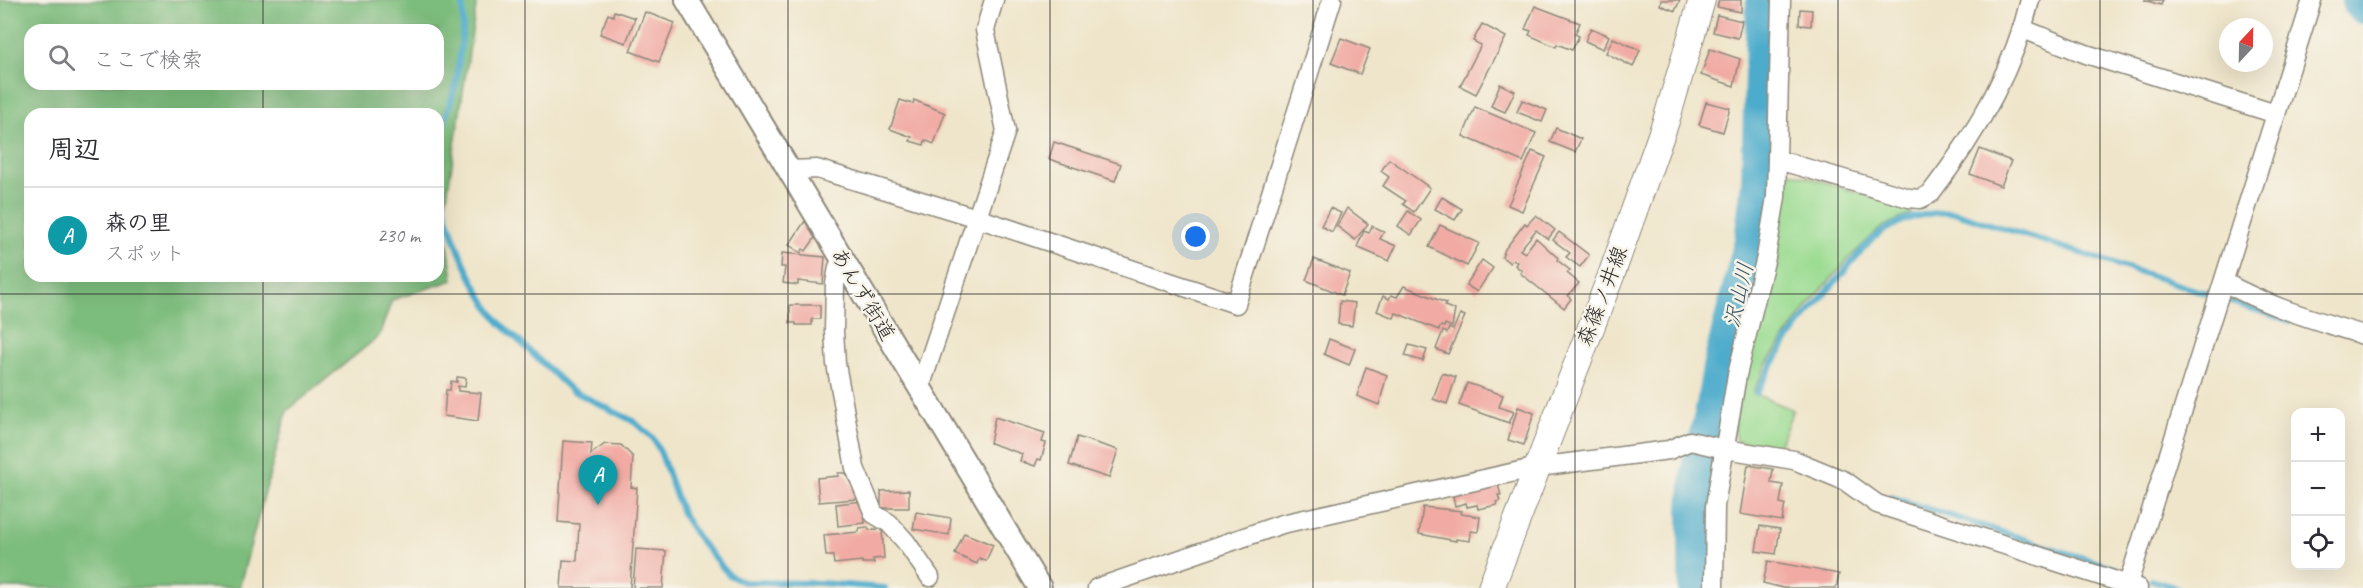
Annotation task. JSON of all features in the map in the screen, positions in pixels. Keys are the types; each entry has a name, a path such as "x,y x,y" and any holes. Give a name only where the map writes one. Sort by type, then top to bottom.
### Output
{"main road":[{"name":"森篠ノ井線","path":"1491,588 1666,121 1702,0"}],"street":[{"name":"あんず街道","path":"687,0 1040,588"},
{"path":"920,388 1006,130 985,30 994,0"},
{"path":"790,170 817,169 977,218 1236,304 1332,0"},
{"path":"1714,588 1715,506 1720,447 1766,257 1776,197 1780,0"},
{"path":"1778,160 1909,198 1920,199 1930,194 1987,109 2008,69 2023,29 2030,0"},
{"path":"1097,588 1282,524 1538,467 1669,450 1690,441 1794,460 1845,481 1877,504 2133,586 2312,0"},
{"path":"2023,29 2086,54 2276,114"},
{"path":"843,261 838,267 835,284 834,331 836,364 855,468 874,514 889,523 906,542 930,577"},
{"path":"2224,282 2246,295 2278,308 2363,335"}],"green space":[{"path":"0,0 477,0 444,216 453,280 392,300 379,336 287,411 239,588 0,588"},
{"path":"1790,172 1912,208 1911,214 1882,227 1851,256 1810,303 1767,363 1753,393 1793,410 1778,449 1736,441 1734,423 1785,177"}],"building":[{"path":"1661,0 1680,0 1675,11 1660,5"},
{"path":"1719,0 1741,0 1741,12 1717,7"},
{"path":"2144,0 2163,0 2161,5"},
{"path":"1535,6 1580,23 1575,34 1579,36 1572,50 1557,44 1556,47 1529,35 1531,31 1525,29"},
{"path":"1800,9 1812,10 1811,26 1799,25"},
{"path":"614,11 635,18 626,43 600,34 608,14 613,16"},
{"path":"645,12 675,23 659,62 630,51"},
{"path":"1717,15 1742,21 1738,38 1713,32"},
{"path":"1482,24 1506,37 1476,94 1460,86 1481,45 1473,41"},
{"path":"1591,28 1609,36 1603,49 1585,41"},
{"path":"1341,38 1370,49 1360,74 1331,63"},
{"path":"1613,38 1640,50 1633,67 1606,53"},
{"path":"1710,49 1740,59 1734,86 1701,75"},
{"path":"1500,84 1515,91 1505,112 1491,106"},
{"path":"900,100 913,104 914,100 945,113 934,144 925,140 924,145 910,141 912,137 890,129"},
{"path":"1522,100 1547,110 1542,122 1517,112"},
{"path":"1706,102 1730,108 1723,132 1699,125"},
{"path":"1475,107 1536,133 1523,162 1463,136"},
{"path":"1556,128 1581,139 1575,152 1550,142"},
{"path":"1054,142 1121,164 1115,181 1049,159"},
{"path":"1980,149 2011,161 2001,186 1970,174"},
{"path":"1532,151 1546,157 1522,211 1508,205"},
{"path":"1389,159 1430,188 1414,212 1403,204 1406,201 1383,186 1389,177 1381,171"},
{"path":"1442,197 1462,209 1455,220 1435,209"},
{"path":"1330,208 1341,213 1332,232 1321,226"},
{"path":"1347,208 1368,224 1355,240 1337,226"},
{"path":"1408,211 1421,220 1411,235 1398,226"},
{"path":"1536,215 1555,230 1548,239 1536,230 1520,250 1525,253 1536,238 1570,270 1567,273 1579,283 1568,296 1571,299 1564,308 1520,273 1522,271 1515,265 1517,262 1513,259 1510,263 1502,257 1505,249 1525,223 1527,225"},
{"path":"805,221 815,238 806,251 803,249 801,253 789,245"},
{"path":"1440,225 1479,243 1467,266 1429,247"},
{"path":"1372,226 1384,232 1380,239 1396,246 1389,261 1357,247 1364,231 1369,233"},
{"path":"1559,232 1589,255 1580,267 1566,257 1570,253 1553,240"},
{"path":"782,253 825,257 823,284 798,281 798,285 783,283 785,267 781,267"},
{"path":"1314,259 1350,273 1342,295 1306,280"},
{"path":"1482,260 1493,268 1477,292 1466,285"},
{"path":"1404,286 1446,303 1445,306 1455,310 1452,327 1445,324 1439,330 1396,313 1394,318 1377,311 1383,296 1389,299 1391,295 1397,297"},
{"path":"1340,301 1355,303 1352,326 1338,324"},
{"path":"790,305 820,305 820,319 812,319 812,325 790,323"},
{"path":"1460,314 1465,316 1448,354 1436,349 1443,331 1447,333 1449,328 1453,330"},
{"path":"1329,339 1355,349 1349,365 1324,354"},
{"path":"1409,345 1427,350 1423,361 1405,356"},
{"path":"1366,367 1387,375 1379,405 1357,396"},
{"path":"1442,373 1456,377 1447,404 1433,399"},
{"path":"457,377 466,378 465,387 458,386 458,391 481,393 478,421 444,416 446,390 450,390 451,381 457,382"},
{"path":"1467,383 1503,395 1499,407 1514,412 1509,423 1459,405"},
{"path":"1518,407 1534,413 1524,445 1508,440"},
{"path":"995,417 1045,433 1042,442 1046,443 1041,460 1038,459 1035,466 1020,461 1022,454 990,443"},
{"path":"1077,437 1118,450 1109,478 1069,465"},
{"path":"563,441 592,443 591,454 605,444 621,445 633,457 631,487 637,488 630,588 561,588 563,560 577,561 579,524 558,522"},
{"path":"1748,465 1773,469 1771,483 1783,485 1780,503 1785,504 1782,521 1740,514"},
{"path":"838,473 845,473 856,492 857,499 819,502 817,478 838,476"},
{"path":"1498,485 1501,495 1498,495 1500,501 1496,502 1497,505 1478,509 1477,505 1467,507 1466,503 1455,506 1453,496"},
{"path":"909,490 909,508 881,508 881,491"},
{"path":"863,501 865,523 838,526 836,504"},
{"path":"1423,507 1462,511 1461,514 1480,517 1478,532 1471,531 1470,541 1456,539 1456,541 1419,534"},
{"path":"916,512 951,518 949,535 913,529"},
{"path":"1760,526 1780,529 1776,554 1756,551"},
{"path":"868,527 869,530 882,529 884,558 873,559 874,563 862,563 862,561 834,564 833,556 826,556 824,535 859,532 859,528"},
{"path":"964,533 993,545 986,561 979,558 977,564 955,554"},
{"path":"636,549 666,551 663,588 633,588"},
{"path":"1768,561 1839,574 1836,588 1783,588 1763,583"}],"waterway":[{"path":"444,123 456,84 463,29 463,0"},
{"name":"沢山川","path":"1695,588 1695,510 1699,462 1712,411 1719,368 1751,241 1758,182 1763,0"},
{"path":"2358,0 2363,7"},
{"path":"444,205 454,238 469,274 499,322 571,390 633,421 653,438 682,513 700,541 729,575 743,582 821,583 885,588"},
{"path":"1757,393 1765,376 1795,330 1862,250 1885,230 1919,216 1956,213 2211,295"},
{"path":"2228,301 2290,321"},
{"path":"1891,497 2115,568"},
{"path":"2151,580 2177,588"}],"place":[{"name":"森の里","path":"598,505"}]}
